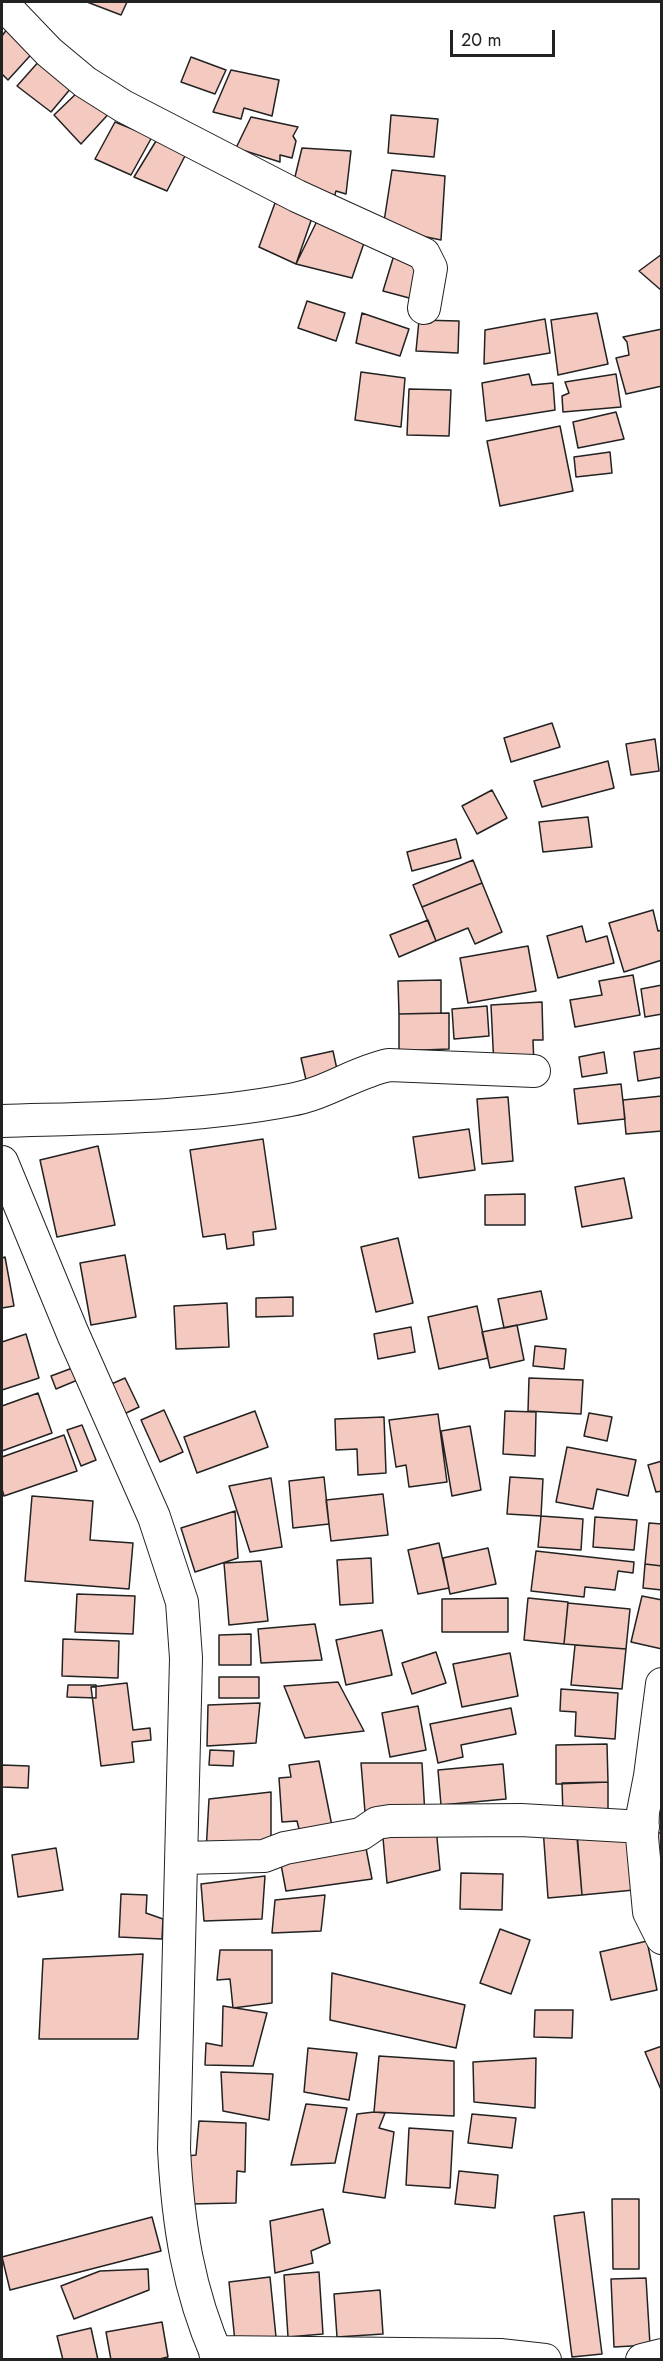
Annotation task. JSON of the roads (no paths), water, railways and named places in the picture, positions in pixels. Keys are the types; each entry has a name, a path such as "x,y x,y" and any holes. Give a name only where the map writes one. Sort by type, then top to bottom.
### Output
{"street":[{"path":"2,3 49,52 85,82 123,106 297,196 424,254 432,268 424,308"},
{"path":"2,1121 227,1109 291,1100 324,1091 366,1071 389,1065 534,1071"},
{"path":"2,1162 73,1334 154,1517 182,1602 186,1658 174,2149 180,2226 194,2290 217,2356 488,2355 545,2360"},
{"path":"662,1684 643,1812 644,1862 649,1912 662,1938"},
{"path":"182,1858 264,1856 285,1848 361,1834 377,1823 390,1821 521,1820 643,1827"},
{"path":"642,2360 662,2355"}]}
